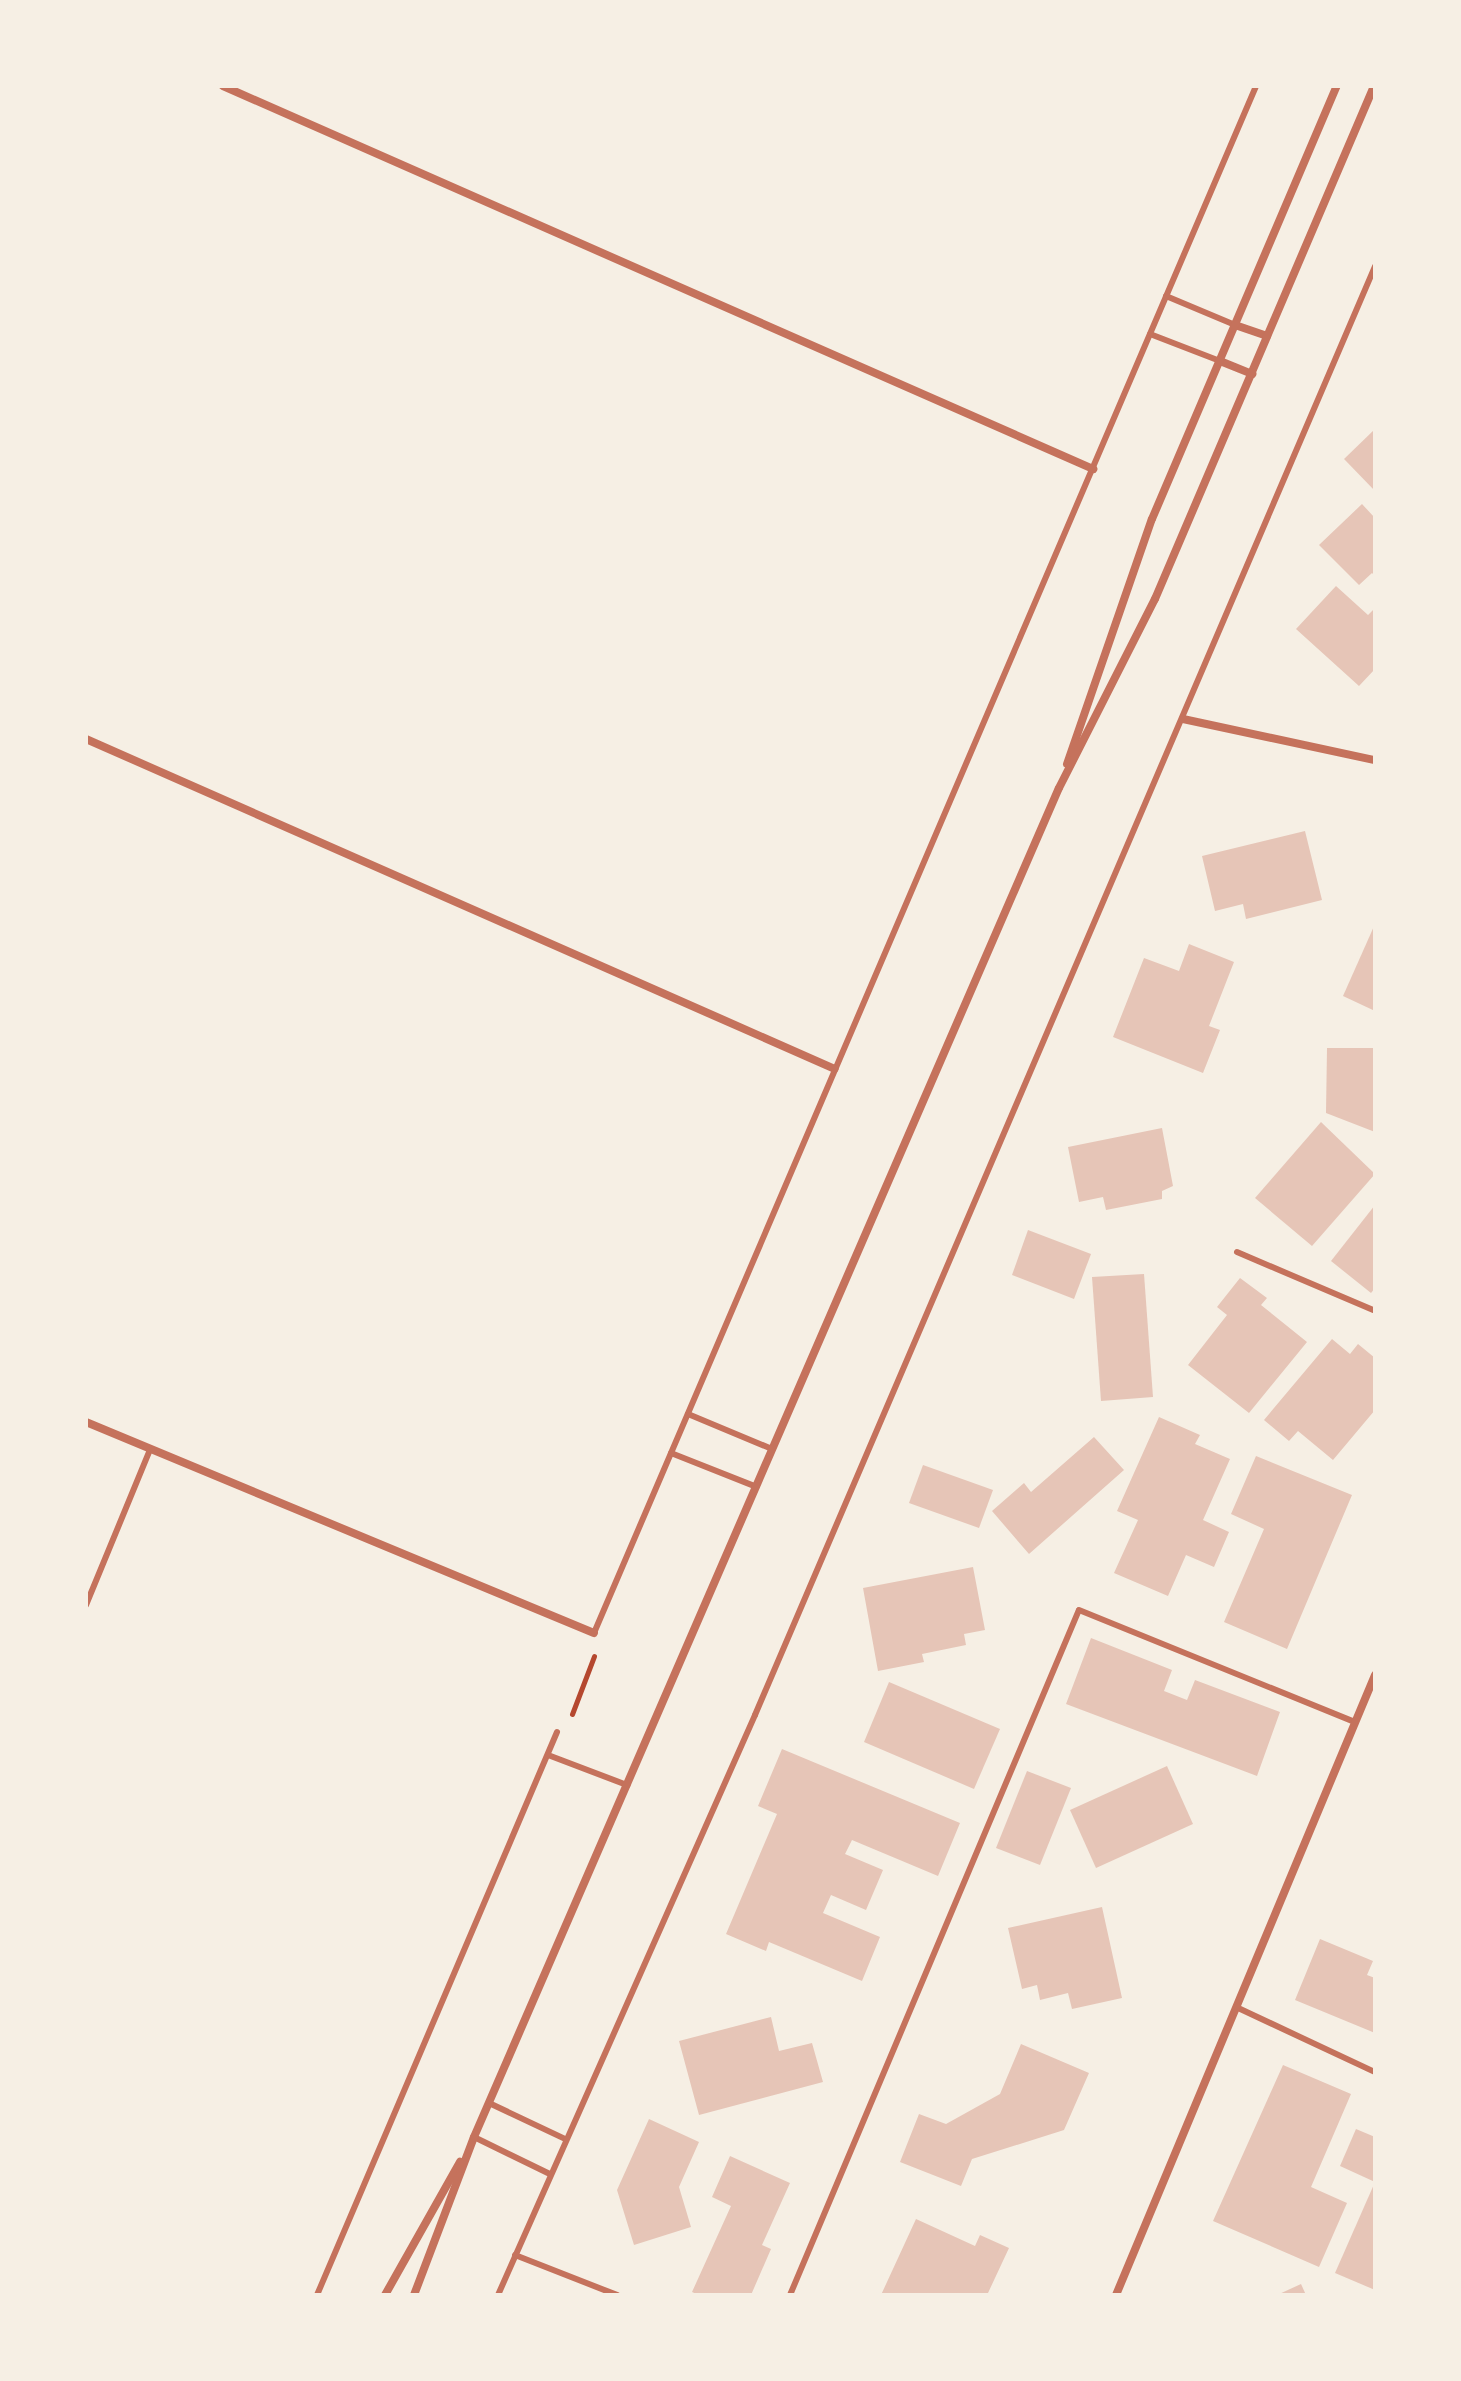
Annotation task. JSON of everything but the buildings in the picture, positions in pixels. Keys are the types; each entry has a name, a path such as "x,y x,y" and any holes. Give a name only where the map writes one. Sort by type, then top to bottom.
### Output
{"street":[{"path":"223,86 1093,469"},
{"path":"1059,788 1112,623 1337,86"},
{"path":"414,2295 474,2137 1059,788 1155,599 1374,86"},
{"path":"1235,325 1267,336"},
{"path":"1220,361 1252,374"},
{"path":"1183,719 1375,760"},
{"path":"86,739 835,1069"},
{"path":"86,1422 594,1633"},
{"path":"1116,2295 1375,1675"},
{"path":"385,2295 474,2137"}],"lane":[{"path":"594,1633 1256,86"},
{"path":"498,2295 755,1715 1375,266"},
{"path":"1166,296 1235,325"},
{"path":"1150,334 1220,361"},
{"path":"1237,1252 1375,1311"},
{"path":"688,1414 772,1449"},
{"path":"86,1605 150,1450"},
{"path":"671,1453 757,1487"},
{"path":"790,2295 1079,1610 1355,1722"},
{"path":"317,2295 557,1732"},
{"path":"548,1755 627,1785"},
{"path":"1236,2007 1375,2072"},
{"path":"489,2103 565,2139"},
{"path":"474,2137 550,2174"},
{"path":"515,2255 617,2295"}],"path":[{"path":"557,1732 563,1734 602,1637 594,1633"}]}
